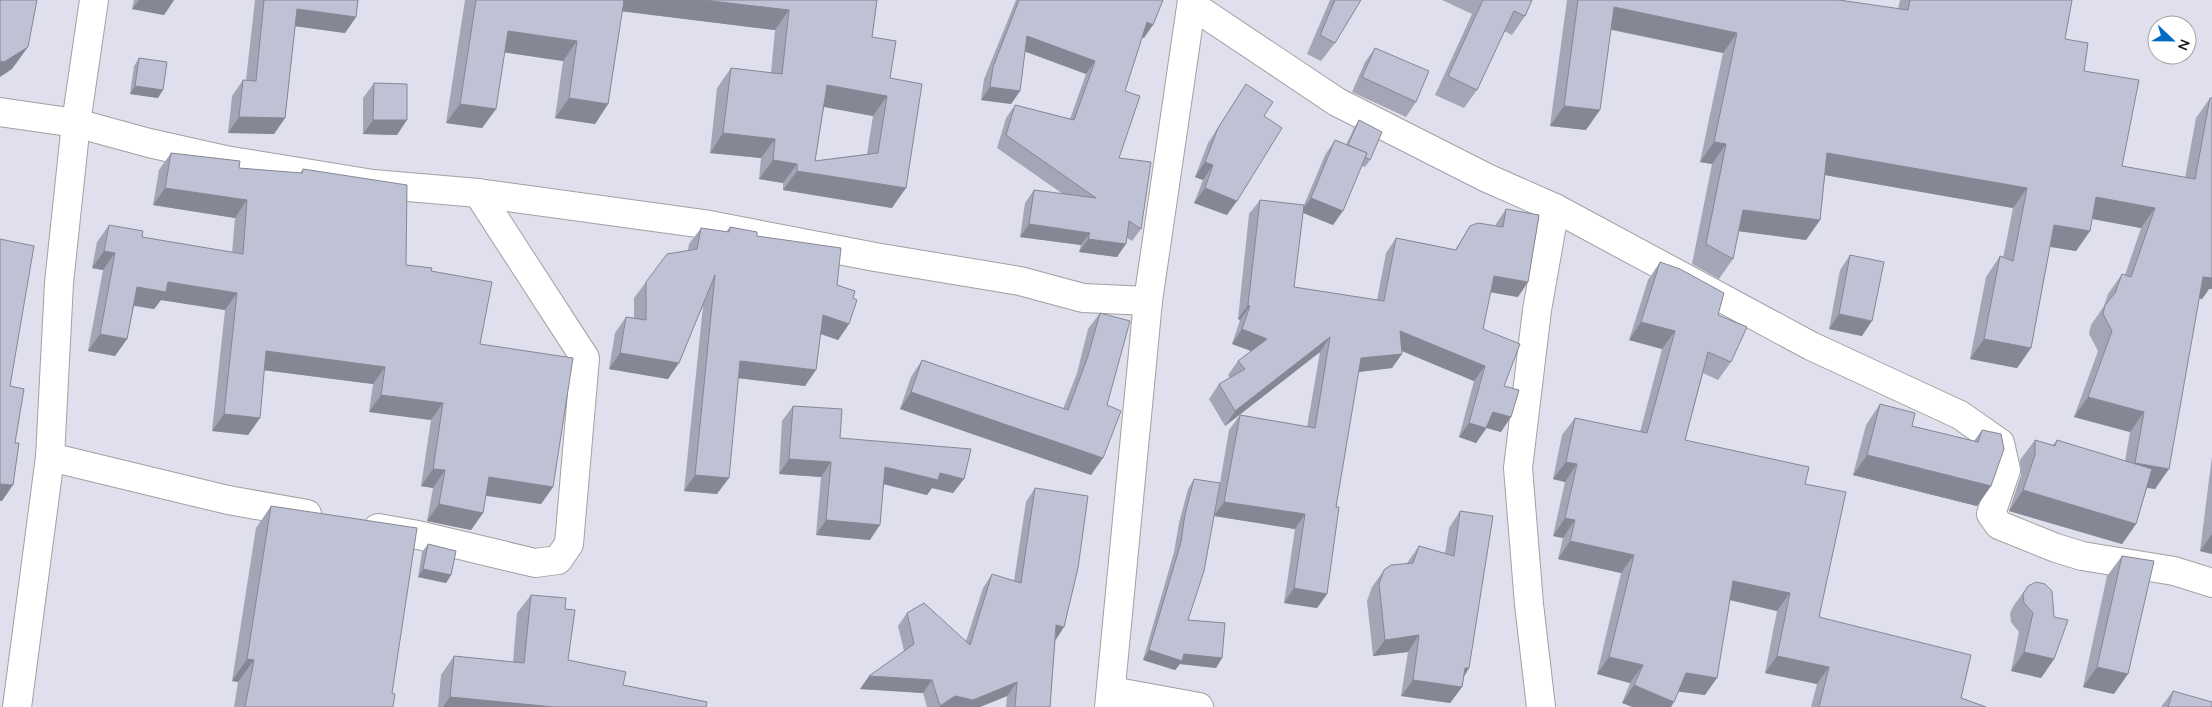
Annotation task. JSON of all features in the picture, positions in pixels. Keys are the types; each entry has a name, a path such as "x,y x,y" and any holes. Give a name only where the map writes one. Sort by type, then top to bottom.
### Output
{"street":[{"path":"17,707 50,457 59,283 76,123 94,0"},
{"path":"1199,707 1110,699 1148,301 1192,3 1337,102 1487,178 1555,208 1811,346 1960,414 2000,443 2006,470 1991,514 1999,525 2082,556 2174,571 2212,583"},
{"path":"0,112 76,123 149,143 225,160 373,184 478,193 704,224 875,257 1020,281 1083,298 1148,301"},
{"path":"50,457 228,500 418,535 535,563 558,560 569,544 585,358 478,193"},
{"path":"1541,707 1529,604 1518,468 1537,310 1555,208"}],"building":[{"path":"0,0 37,0 28,47 4,62 0,61"},
{"path":"264,0 358,0 356,17 297,9 285,118 239,117 243,80 256,81"},
{"path":"476,0 624,0 608,104 569,98 577,41 508,31 496,109 460,104"},
{"path":"703,0 877,0 872,37 896,41 890,78 922,84 906,188 797,171 797,164 773,160 775,139 723,133 731,68 782,74 789,10","holes":["827,85 887,96 878,153 815,161"]},
{"path":"1019,0 1163,0 1153,25 1147,22 1125,91 1140,96 1119,158 1151,162 1141,229 1129,221 1126,244 1088,239 1090,233 1029,224 1034,190 1096,198 1006,135 1015,105 1074,120 1095,61 1027,36 1020,91 990,87 993,67"},
{"path":"1335,0 1361,0 1335,43 1320,35"},
{"path":"1483,0 1532,0 1525,16 1514,11 1477,90 1448,76"},
{"path":"1578,0 1839,0 1908,10 1910,0 2072,0 2065,39 2088,43 2084,71 2139,80 2122,166 2195,179 2210,98 2212,98 2212,278 2203,277 2169,469 2135,463 2144,412 2088,397 2112,331 2103,314 2105,305 2115,293 2122,274 2131,277 2155,208 2096,197 2090,231 2054,225 2031,348 1984,339 2000,256 2013,261 2027,188 1827,153 1820,220 1743,210 1733,259 1706,244 1726,144 1714,142 1737,33 1614,7 1600,110 1564,106"},
{"path":"1375,48 1429,71 1416,102 1362,77"},
{"path":"139,58 167,62 163,90 135,86"},
{"path":"374,83 407,84 407,120 373,120"},
{"path":"1246,84 1273,102 1264,116 1282,128 1237,201 1205,188 1213,165 1205,162 1218,128"},
{"path":"1359,120 1382,132 1370,160 1365,157 1367,153 1348,145"},
{"path":"1335,140 1367,153 1343,211 1311,198"},
{"path":"171,153 240,161 239,168 302,173 303,169 407,185 406,265 432,268 431,271 492,282 480,344 573,358 553,487 489,477 483,513 439,504 445,470 433,469 443,403 381,395 385,367 266,351 260,418 224,414 237,293 168,282 166,292 137,287 127,339 100,334 115,253 104,251 109,225 143,231 142,237 243,254 247,200 165,188"},
{"path":"1260,200 1304,205 1294,287 1384,301 1396,238 1456,250 1470,226 1478,223 1503,227 1506,209 1539,215 1528,282 1494,276 1483,329 1520,344 1504,386 1519,390 1511,417 1493,412 1486,428 1469,423 1485,366 1400,331 1402,354 1361,358 1336,507 1339,507 1327,594 1294,588 1305,514 1224,502 1240,415 1315,428 1330,337 1235,411 1219,384 1245,369 1238,361 1267,339 1242,329 1250,306 1248,305"},
{"path":"730,227 757,232 757,236 841,248 837,285 855,291 853,298 857,300 849,324 823,315 816,370 740,361 729,478 695,475 715,275 679,363 620,353 626,317 646,320 646,282 667,254 697,249 701,228 729,232"},
{"path":"0,239 34,246 10,386 24,389 15,443 19,443 13,485 0,484"},
{"path":"1850,255 1884,262 1872,321 1839,314"},
{"path":"1660,262 1680,269 1724,293 1718,315 1747,327 1731,362 1708,352 1685,440 1809,467 1805,484 1846,492 1819,617 1971,655 1961,698 1986,707 1819,707 1829,667 1777,656 1790,593 1733,581 1717,678 1686,673 1674,702 1634,685 1643,665 1609,657 1634,555 1570,541 1575,520 1565,518 1577,464 1566,462 1575,418 1647,433 1675,331 1641,322"},
{"path":"1100,313 1130,321 1107,405 1121,411 1103,458 911,392 922,360 1068,410 1088,356"},
{"path":"1880,404 1915,413 1912,426 1978,442 1982,430 2001,434 2004,449 1991,486 1867,455"},
{"path":"793,406 842,409 840,438 971,449 964,479 940,473 938,480 885,467 880,525 826,520 831,462 789,459"},
{"path":"2035,440 2055,446 2057,440 2152,469 2136,524 2023,490 2035,455"},
{"path":"1194,479 1220,483 1204,571 1188,620 1225,623 1222,658 1184,654 1182,661 1149,650 1181,542 1185,514"},
{"path":"1035,488 1088,496 1078,568 1064,627 1056,625 1050,707 1015,707 1017,682 973,700 955,696 940,706 932,680 869,676 914,644 907,613 924,603 970,645 992,574 1021,583"},
{"path":"271,506 417,528 392,693 395,694 393,707 245,707 254,660 247,659"},
{"path":"1460,511 1493,516 1469,668 1465,668 1462,687 1413,680 1419,635 1385,640 1379,584 1384,570 1391,565 1413,563 1419,546 1454,556"},
{"path":"428,544 456,551 451,575 423,569"},
{"path":"2122,556 2154,561 2128,674 2097,667"},
{"path":"2036,582 2045,584 2052,591 2054,617 2068,620 2054,659 2024,652 2033,613 2024,603 2023,594 2028,586"},
{"path":"531,595 566,598 565,609 575,610 568,660 626,672 623,685 707,702 706,707 554,707 450,697 454,656 524,663"},
{"path":"2173,691 2212,702 2212,707 2168,707"}]}
